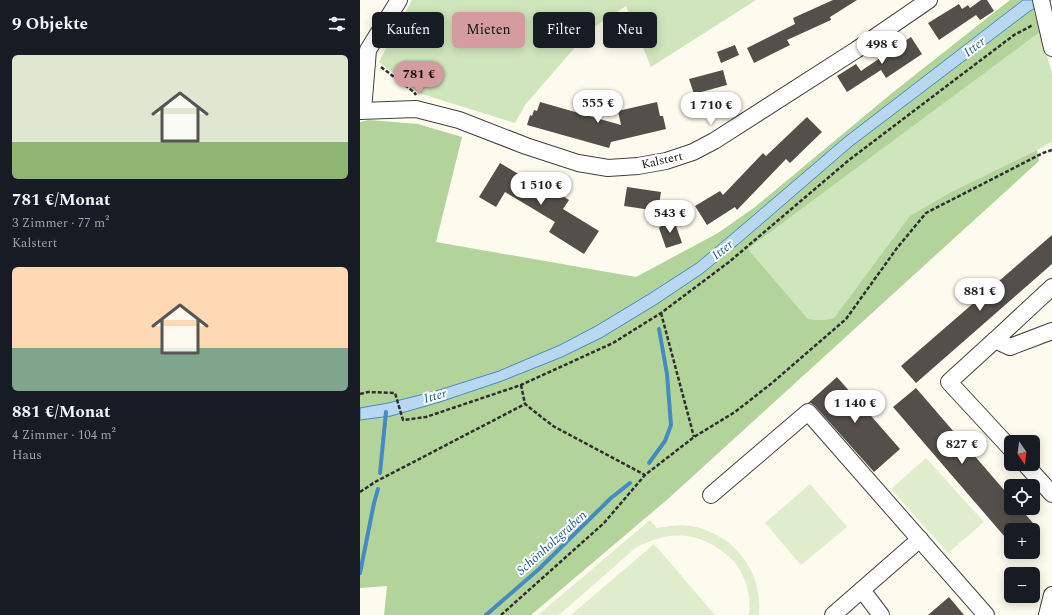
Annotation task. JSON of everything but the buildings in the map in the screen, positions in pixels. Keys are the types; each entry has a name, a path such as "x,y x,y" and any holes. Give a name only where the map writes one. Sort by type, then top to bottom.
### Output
{"street":[{"path":"361,111 365,53 399,0"},
{"name":"Kalstert","path":"361,111 416,109 459,120 526,146 578,163 608,168 666,162 693,152 714,141 856,50 929,0"},
{"path":"1041,11 1052,48"},
{"path":"1004,441 950,382 1052,287"},
{"path":"995,340 1010,347 1052,331"},
{"path":"711,495 808,412 986,615"},
{"path":"1031,471 1052,494"},
{"path":"833,615 920,539"},
{"path":"862,590 881,615"},
{"path":"1047,615 1052,594"}],"path":[{"path":"360,394 368,392 395,393 403,420 426,418 521,385 613,343 661,313 729,262 849,160 1014,35 1041,11"},
{"path":"365,53 414,92 416,97"},
{"path":"501,615 604,523 645,475 694,437 734,412 766,388 846,319 898,248 926,213 1043,153 1052,150"},
{"path":"661,313 694,437"},
{"path":"521,385 525,404 553,426 645,475"},
{"path":"360,492 375,482 525,404"}],"green space":[{"path":"412,0 756,0 651,67 643,48 657,48 657,12 628,12 626,6 617,12 603,12 603,21 595,26 595,12 533,12 533,48 574,48 525,105 515,123 419,93 379,62 386,48 444,48 444,12 406,12"},
{"path":"1010,0 1031,0 1040,32 748,249 808,319 823,320 834,318 910,216 951,192 1037,150 1039,161 669,498 531,615 384,615 387,586 360,588 360,122 369,120 418,124 462,137 436,242 636,277 718,233 755,207 892,93"},
{"path":"1040,32 1052,73 1052,142 951,192 911,216 834,318 823,320 808,319 748,249"},
{"path":"926,458 984,522 948,553 891,489"},
{"path":"810,484 847,527 801,565 765,523"},
{"path":"650,520 657,528 683,525 706,530 720,537 732,546 743,557 751,570 759,599 759,615 749,615 750,607 746,582 733,560 718,548 700,539 671,536 651,541 637,547 559,615 538,615"},
{"path":"654,544 715,615 571,615"}],"water":[{"name":"Itter","path":"1023,0 1051,0 1030,11 852,146 703,273 657,304 601,338 562,357 502,381 440,402 391,416 360,420 360,408 388,403 436,391 499,371 560,345 596,326 649,294 697,263 844,138"}],"waterway":[{"name":"Schönholzgraben","path":"649,463 665,441 671,425 667,374 659,329"},
{"path":"380,473 386,412"},
{"name":"Schönholzgraben","path":"486,615 539,569 611,498 630,483"},
{"path":"360,573 378,489"}]}
